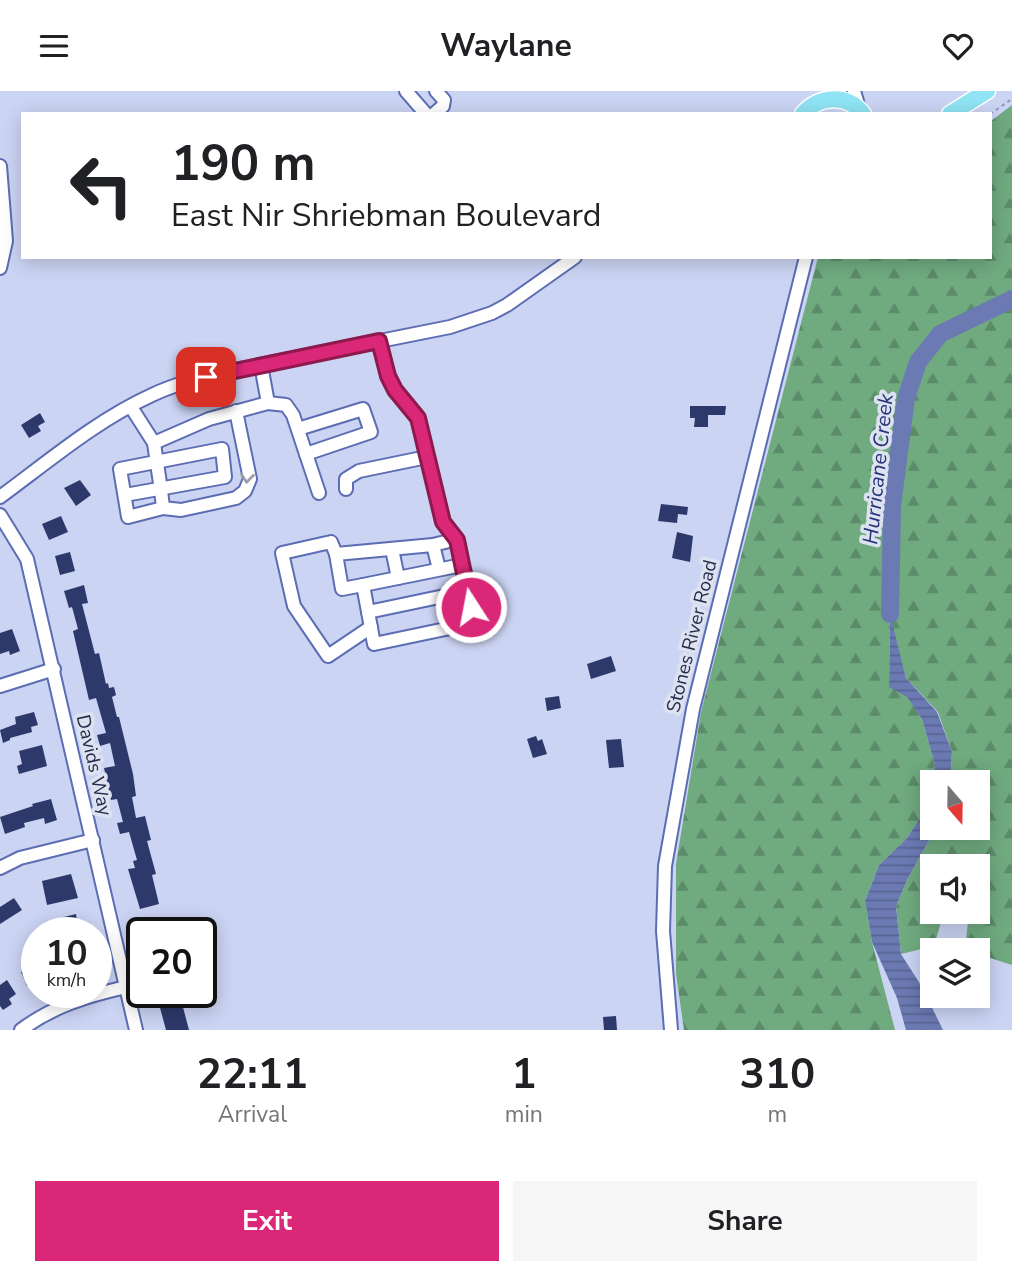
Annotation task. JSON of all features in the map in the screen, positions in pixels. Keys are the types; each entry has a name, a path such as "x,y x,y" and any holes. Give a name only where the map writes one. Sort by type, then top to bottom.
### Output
{"main road":[{"path":"953,112 987,91"},
{"path":"805,112 830,96 848,101 861,111"}],"street":[{"path":"406,91 424,112"},
{"path":"436,91 444,100 443,106 436,112"},
{"path":"854,91 861,111"},
{"path":"0,166 6,241 0,268"},
{"path":"0,497 91,431 152,395 188,381 439,330 492,313 530,291 572,259"},
{"name":"Stones River Road","path":"671,1030 663,931 664,866 694,709 806,259"},
{"path":"363,585 374,644 474,623 457,540 443,522 418,418 395,390 388,376 379,341"},
{"path":"261,365 268,403"},
{"path":"154,443 209,419 236,411 268,403 286,405 293,415 319,493"},
{"path":"131,407 154,443 163,508"},
{"path":"298,429 363,409 371,432 306,454"},
{"path":"125,495 225,477 222,449 120,469 128,517 163,508 181,510 236,498 245,491 250,479 236,411"},
{"path":"346,489 346,479 359,471 427,457"},
{"name":"Davids Way","path":"0,515 27,559 126,987"},
{"path":"336,554 433,545 457,540"},
{"path":"371,627 328,656 294,606 282,554 331,542 336,554 342,589 462,565"},
{"path":"433,545 439,569"},
{"path":"392,549 398,577"},
{"path":"369,612 468,591"},
{"path":"0,686 54,669"},
{"path":"0,868 20,857 93,840"},
{"path":"21,1030 57,1007 126,987"},
{"name":"Davids Way","path":"131,1008 136,1030"}],"path":[{"path":"992,113 1012,99"}],"green space":[{"path":"1012,105 1012,965 990,958 990,938 966,938 968,924 990,924 990,854 921,854 929,840 990,840 990,770 951,770 952,752 938,712 906,678 890,618 889,686 907,696 922,719 935,765 934,770 920,770 920,818 907,838 879,865 865,901 872,942 895,1030 684,1030 676,974 676,864 701,712 817,259 992,259 992,120"},
{"path":"920,857 920,924 940,924 936,938 920,938 920,949 901,954 896,906"}],"water":[{"path":"890,614 906,678 937,712 952,752 951,770 934,770 922,719 907,697 889,687"},
{"path":"920,818 920,840 929,840 896,906 901,954 920,984 920,1008 932,1008 943,1030 906,1030 897,998 872,942 865,901 879,865 907,838"}],"building":[{"path":"690,406 726,406 725,415 708,415 708,427 694,427 695,418 690,418"},
{"path":"40,413 45,422 38,426 41,431 29,438 21,425"},
{"path":"80,480 91,495 76,506 64,488"},
{"path":"661,504 688,507 687,515 678,514 677,523 658,521"},
{"path":"61,516 68,532 49,540 42,524"},
{"path":"677,532 693,536 690,562 672,558"},
{"path":"70,552 75,571 60,575 55,556"},
{"path":"84,585 88,603 82,604 95,654 99,653 106,684 108,683 109,688 114,687 116,695 112,697 133,774 136,796 132,797 136,818 145,816 151,840 147,841 156,874 152,875 159,904 140,909 128,869 135,868 133,861 137,860 129,832 120,834 117,823 123,822 117,799 111,800 104,768 115,766 110,743 100,746 97,735 106,733 96,698 89,700 73,631 78,629 64,591"},
{"path":"12,629 20,651 10,655 9,651 0,654 0,633"},
{"path":"611,656 616,671 591,679 587,664"},
{"path":"559,696 561,708 547,711 545,698"},
{"path":"34,712 38,725 31,727 32,732 10,738 3,743 0,730 16,724 15,717"},
{"path":"536,736 538,741 542,739 547,754 533,758 527,739"},
{"path":"621,739 624,767 609,768 606,740"},
{"path":"42,745 47,766 19,774 17,766 22,764 19,751"},
{"path":"51,799 57,820 45,824 44,818 24,823 25,827 5,834 0,817"},
{"path":"71,874 78,898 47,905 42,881"},
{"path":"14,898 22,910 0,924 0,907"},
{"path":"7,980 16,994 9,999 12,1004 3,1010 0,1006 0,985"},
{"path":"160,1008 183,1008 189,1030 166,1030"},
{"path":"616,1016 617,1030 604,1030 603,1017"}],"waterway":[{"name":"Hurricane Creek","path":"890,614 892,506 906,398 918,362 940,334 1012,299"}],"route":[{"path":"206,377 379,341 388,376 395,390 418,418 443,522 457,540 471,607"}]}
